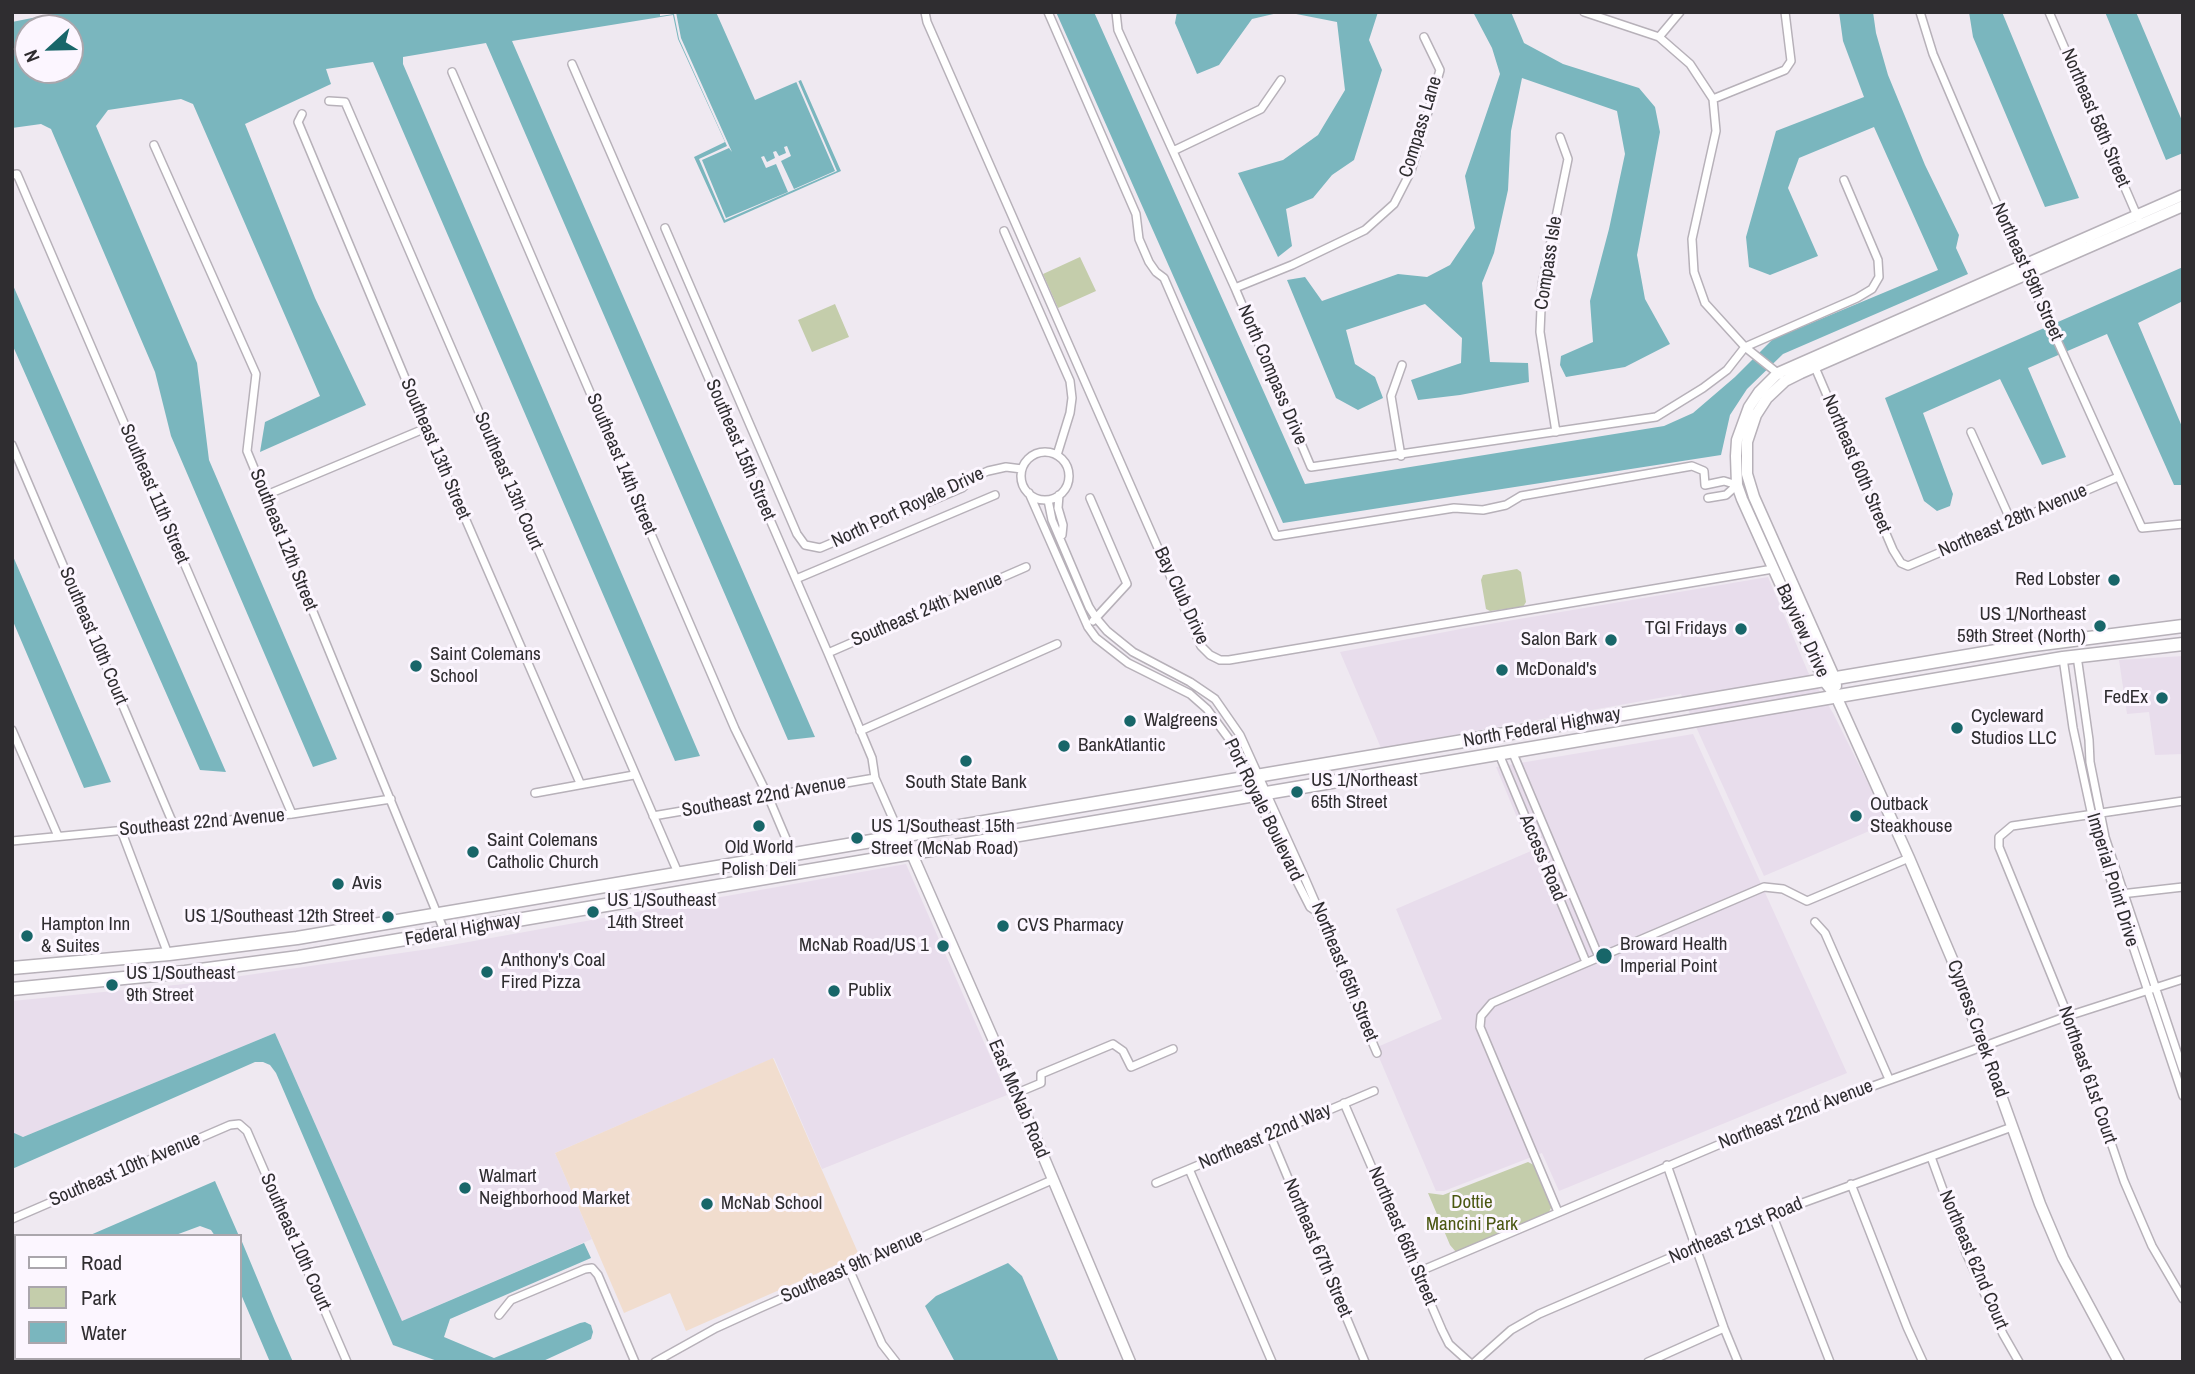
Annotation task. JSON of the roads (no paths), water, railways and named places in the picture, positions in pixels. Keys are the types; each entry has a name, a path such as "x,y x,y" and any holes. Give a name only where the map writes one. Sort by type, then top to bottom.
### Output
{"main road":[{"name":"North Federal Highway","path":"902,837 2089,636 2183,626"},
{"path":"2063,658 2067,650 2089,636"},
{"name":"North Federal Highway","path":"912,854 2063,658 2183,644"},
{"path":"1647,728 1662,718 1664,708"},
{"path":"1499,754 1507,742 1521,732"},
{"path":"1499,754 1501,735"},
{"path":"1108,820 1118,807 1133,798"},
{"path":"1078,825 1094,814 1101,803"},
{"name":"Federal Highway","path":"12,968 209,950 439,915 902,837"},
{"name":"Federal Highway","path":"12,989 269,962 912,854"},
{"path":"678,893 707,870"},
{"path":"651,898 679,875"},
{"path":"185,972 194,960 209,950"},
{"path":"149,976 163,967 169,954"}],"street":[{"name":"Bay Club Drive","path":"925,12 1201,646 1210,655 1220,660 1229,660 1773,569"},
{"path":"1048,12 1136,214 1139,239 1149,262 1164,278 1276,536 1454,508 1483,510 1506,505 1521,496 1692,466 1704,471 1706,485 1724,481 1750,485"},
{"name":"North Compass Drive","path":"1116,12 1118,30 1236,288 1311,467 1656,417 1727,370 1745,347"},
{"path":"1584,12 1659,37 1690,64 1713,99 1716,131 1692,239 1694,272 1705,303 1745,347 1779,374"},
{"path":"1659,37 1680,12"},
{"path":"1713,99 1785,71 1791,61 1785,12"},
{"name":"Northeast 59th Street","path":"1920,12 1933,54 2025,270 2142,528 2183,524"},
{"name":"Northeast 58th Street","path":"2049,12 2139,220"},
{"name":"Compass Lane","path":"1236,288 1292,265 1364,230 1394,204 1411,171 1440,70 1424,37"},
{"name":"Southeast 15th Street","path":"572,64 828,653 872,758 875,778 902,837"},
{"name":"Southeast 14th Street","path":"452,72 735,729 793,855"},
{"path":"1173,151 1261,109 1281,80"},
{"name":"Southeast 13th Court","path":"329,101 345,102 679,875"},
{"name":"Southeast 13th Street","path":"302,114 298,122 426,428 580,783"},
{"name":"Compass Isle","path":"1556,432 1540,332 1542,285 1568,159 1560,136"},
{"name":"Southeast 12th Street","path":"154,145 256,374 247,451 445,933"},
{"name":"Southeast 11th Street","path":"14,174 292,814"},
{"path":"1745,347 1872,289 1879,277 1878,260 1844,180"},
{"name":"Bayview Drive","path":"2139,220 2183,195"},
{"name":"Bayview Drive","path":"1829,680 1773,569 1737,485 1736,448 1742,422 1759,392 1779,374 1813,363 2139,220 2183,206"},
{"name":"North Port Royale Drive","path":"665,228 792,522 805,545 820,548 962,488 976,476 988,471 1006,467 1022,469"},
{"path":"1004,231 1070,381 1070,413 1057,455"},
{"name":"Northeast 60th Street","path":"1813,363 1893,550 1901,563 1908,566"},
{"path":"1401,456 1391,396 1402,365"},
{"name":"Bayview Drive","path":"1779,374 1752,425 1747,442 1746,459 1750,485 1836,696"},
{"path":"264,496 426,428"},
{"path":"1971,432 2011,521"},
{"name":"Southeast 10th Court","path":"12,445 173,826"},
{"path":"1036,453 1057,455 1065,463 1069,473 1068,483 1054,498 1037,498 1029,494 1022,481 1022,469 1027,460 1036,453"},
{"name":"Northeast 28th Avenue","path":"1908,566 2118,477"},
{"path":"1708,498 1726,495 1737,485"},
{"name":"Port Royale Boulevard","path":"1029,494 1088,627 1096,638 1128,663 1190,694 1207,709 1254,777"},
{"path":"796,579 995,495"},
{"name":"Port Royale Boulevard","path":"1054,498 1054,524 1096,618 1107,631 1133,652 1190,682 1215,699 1240,735 1261,795 1310,907 1316,911"},
{"name":"Port Royale Boulevard","path":"1054,498 1054,513 1064,547"},
{"path":"1088,627 1126,584 1090,498"},
{"path":"1044,529 1054,524"},
{"name":"Southeast 24th Avenue","path":"828,653 1026,567"},
{"path":"860,731 1056,644"},
{"name":"Imperial Point Drive","path":"2077,656 2095,813"},
{"name":"Imperial Point Drive","path":"2063,658 2069,705 2118,894 2183,1070"},
{"name":"Cypress Creek Road","path":"1836,696 1952,958 2012,1127 2063,1258 2119,1362"},
{"path":"2069,705 2077,698 2084,705"},
{"path":"12,730 58,836"},
{"name":"Access Road","path":"1499,754 1599,957"},
{"name":"Access Road","path":"1499,754 1586,962"},
{"path":"535,793 634,775"},
{"name":"Southeast 22nd Avenue","path":"653,816 875,778"},
{"name":"Southeast 22nd Avenue","path":"12,841 292,814 391,799"},
{"path":"2095,813 2183,802"},
{"name":"Northeast 61st Court","path":"2095,813 2012,826 1999,837 1998,847 2068,1016 2124,1181 2152,1246 2183,1299"},
{"path":"121,830 169,954"},
{"name":"East McNab Road","path":"902,837 912,854 1017,1093 1130,1362"},
{"path":"1558,1212 1480,1027 1481,1016 1485,1010 1492,1003 1764,887 1783,889 1807,901 1909,858"},
{"path":"2118,894 2183,887"},
{"name":"Northeast 65th Street","path":"1316,911 1377,1053"},
{"path":"1815,922 1825,933 1889,1079"},
{"name":"Northeast 22nd Avenue","path":"1418,1272 1770,1123 2068,1016 2183,979"},
{"name":"Imperial Point Drive","path":"2151,989 2183,1096"},
{"path":"1017,1093 1041,1083 1041,1074 1113,1044 1123,1051 1131,1067 1173,1049"},
{"name":"Northeast 22nd Way","path":"1156,1183 1374,1091"},
{"name":"Northeast 66th Street","path":"1344,1103 1449,1344 1469,1362"},
{"name":"Southeast 10th Avenue","path":"12,1219 230,1125 239,1125"},
{"name":"Southeast 10th Court","path":"239,1125 247,1131 347,1362"},
{"name":"Northeast 21st Road","path":"1475,1362 1511,1330 1539,1314 1772,1214 2012,1127"},
{"name":"Northeast 67th Street","path":"1270,1135 1364,1362"},
{"name":"Northeast 62nd Court","path":"1931,1157 1966,1252 2003,1334 2019,1362"},
{"path":"1667,1165 1738,1362"},
{"path":"1189,1169 1272,1362"},
{"name":"Southeast 9th Avenue","path":"655,1362 727,1323 1052,1180"},
{"path":"1850,1184 1923,1362"},
{"path":"1772,1214 1830,1362"},
{"path":"499,1315 511,1300 592,1268 598,1275 635,1362"},
{"path":"849,1269 882,1344 897,1362"},
{"path":"1648,1362 1724,1328"}],"water":[{"path":"62,12 716,12 755,100 801,80 841,171 724,223 694,157 725,142 678,39 673,15 512,41 815,737 788,740 486,43 403,57 403,64 700,756 675,761 373,62 326,69 331,84 245,124 315,298 366,405 260,452 265,422 320,396 193,104 181,99 108,110 96,126 197,363 209,460 337,759 313,767 171,436 155,372 51,129 41,124 12,128 12,22 14,84 84,84 84,14 52,14"},
{"path":"1056,12 1094,12 1305,484 1664,426 1693,413 1773,339 1938,270 1874,127 1799,158 1788,188 1818,256 1770,275 1749,267 1746,237 1776,131 1864,97 1843,41 1839,12 1873,12 1888,75 1925,165 1959,235 1956,248 1968,274 1783,354 1747,389 1730,415 1721,455 1283,523"},
{"path":"1177,12 1282,12 1252,19 1219,65 1197,74 1175,23"},
{"path":"1286,12 1378,12 1369,40 1382,70 1354,160 1332,175 1313,198 1286,209 1292,246 1278,257 1238,173 1283,160 1318,135 1345,90 1337,22"},
{"path":"1473,12 1511,12 1524,43 1563,64 1639,88 1655,107 1660,132 1637,255 1645,299 1670,344 1625,367 1566,377 1560,365 1561,356 1593,342 1590,301 1625,154 1617,111 1522,78 1511,131 1508,190 1494,253 1482,283 1490,362 1528,363 1529,382 1418,400 1411,380 1461,363 1462,338 1425,304 1346,330 1355,364 1375,377 1383,398 1358,410 1336,398 1287,280 1305,277 1322,301 1398,274 1427,277 1450,265 1475,228 1465,176 1500,74 1492,48"},
{"path":"1969,12 2002,12 2079,198 2045,207 1973,37"},
{"path":"2105,12 2136,12 2183,123 2183,153 2166,160"},
{"path":"2183,267 2183,301 2138,323 2183,429 2183,485 2174,485 2107,334 2028,368 2066,457 2042,465 2000,379 1923,413 1953,494 1950,506 1937,511 1924,501 1885,398"},
{"path":"12,283 226,772 200,770 12,344"},
{"path":"12,554 111,782 84,788 12,619"},
{"path":"275,1033 402,1321 584,1243 591,1258 450,1319 444,1337 494,1358 585,1322 591,1325 591,1339 541,1362 440,1362 393,1345 276,1073 270,1065 263,1062 255,1062 12,1169 12,1132 23,1137"},
{"path":"215,1181 238,1234 214,1234 211,1230 200,1226 178,1234 93,1234"},
{"path":"242,1242 293,1362 270,1362 242,1297"},
{"path":"1008,1263 1022,1276 1059,1362 955,1362 925,1306 936,1296"}],"place":[{"name":"Red Lobster","path":"2114,580"},
{"name":"US 1/Northeast 59th Street (North)","path":"2100,626"},
{"name":"TGI Fridays","path":"1741,629"},
{"name":"Salon Bark","path":"1611,640"},
{"name":"Saint Colemans School","path":"416,666"},
{"name":"McDonald's","path":"1502,670"},
{"name":"FedEx","path":"2162,698"},
{"name":"Walgreens","path":"1130,721"},
{"name":"Cycleward Studios LLC","path":"1957,728"},
{"name":"BankAtlantic","path":"1064,746"},
{"name":"South State Bank","path":"966,761"},
{"name":"US 1/Northeast 65th Street","path":"1297,792"},
{"name":"Outback Steakhouse","path":"1856,816"},
{"name":"Old World Polish Deli","path":"759,826"},
{"name":"US 1/Southeast 15th Street (McNab Road)","path":"857,838"},
{"name":"Saint Colemans Catholic Church","path":"473,852"},
{"name":"Avis","path":"338,884"},
{"name":"US 1/Southeast 14th Street","path":"593,912"},
{"name":"US 1/Southeast 12th Street","path":"388,917"},
{"name":"CVS Pharmacy","path":"1003,926"},
{"name":"Hampton Inn & Suites","path":"27,936"},
{"name":"McNab Road/US 1","path":"943,946"},
{"name":"Broward Health Imperial Point","path":"1604,956"},
{"name":"Anthony's Coal Fired Pizza","path":"487,972"},
{"name":"US 1/Southeast 9th Street","path":"112,985"},
{"name":"Publix","path":"834,991"},
{"name":"Walmart Neighborhood Market","path":"465,1188"},
{"name":"McNab School","path":"707,1204"}],"park label":[{"name":"Dottie Mancini Park","path":"1472,1214"}]}
